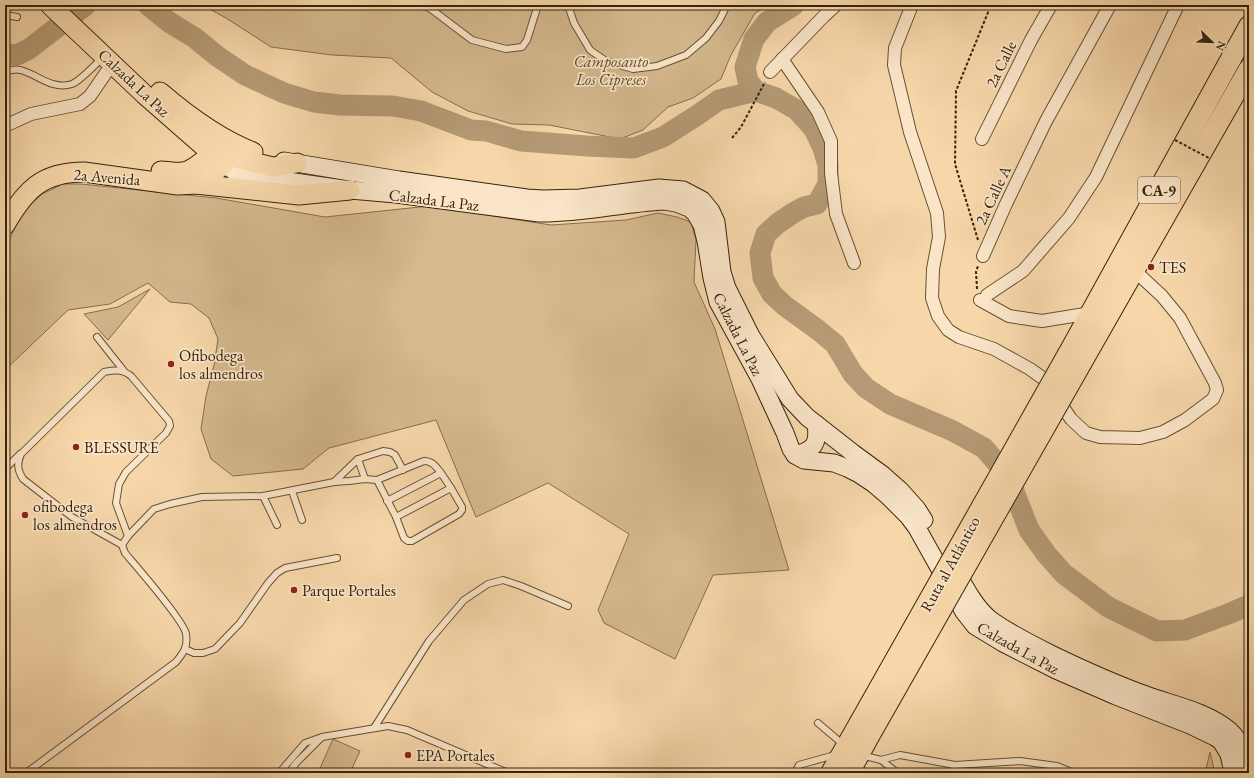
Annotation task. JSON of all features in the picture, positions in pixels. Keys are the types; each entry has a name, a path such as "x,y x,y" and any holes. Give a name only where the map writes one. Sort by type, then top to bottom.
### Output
{"highway":[{"name":"CA-9","path":"1075,358 1091,313 1249,26"},
{"name":"CA-9","path":"1075,358 1135,270 1249,69"},
{"name":"Ruta al Atlántico","path":"841,762 865,727 1075,358"}],"main road":[{"name":"Calzada La Paz","path":"50,5 145,78 186,113 236,145 257,153 297,163 414,183 510,196 543,199 580,198 659,188 683,190 693,194 705,203 716,222 724,280 733,301 751,336 790,399 807,417 852,453 883,475 900,490 917,509 980,609 990,619 1026,641 1070,664 1134,691 1208,717 1223,726 1227,738 1233,773"},
{"name":"Calzada La Paz","path":"67,5 108,60 218,159 234,171 246,175 350,190 396,194 539,213 573,211 664,201 676,202 689,208 698,217 704,230 712,278 718,302 760,379 794,454 804,460 834,463 847,468 867,479 888,496 908,516 917,528 964,612 971,622 980,630 1022,654 1116,696 1203,731 1227,738 1237,738 1244,749 1249,773"},
{"path":"196,184 211,175 218,159 219,152 239,159 273,167 297,163"},
{"name":"2a Avenida","path":"5,203 21,183 37,170 66,159 78,159 184,172 200,164 218,159"},
{"name":"2a Avenida","path":"5,225 20,202 35,186 44,179 62,174 84,172 178,185 196,184 299,195 350,190"},
{"path":"794,454 809,450 814,445 817,439 816,424"}],"street":[{"path":"770,72 836,5"},
{"path":"912,5 895,48 894,66 910,132 937,213 939,238 933,269 932,298 938,316 948,330 959,337 994,350 1030,369 1044,379 1071,419 1086,432 1100,437 1140,438 1163,432 1185,420 1213,399 1216,390 1215,383 1180,318 1162,296 1135,270"},
{"name":"2a Calle","path":"982,139 1031,40 1051,5"},
{"name":"2a Calle A","path":"983,256 1046,121 1110,5"},
{"path":"1091,313 1042,320 1009,316 983,298 1023,271 1069,218 1096,177 1178,5"},
{"path":"782,59 818,112 831,142 831,173 836,214 854,263"},
{"path":"5,126 31,114 80,104 90,96 108,60"}],"lane":[{"path":"423,5 472,40 506,49 522,47 527,40 538,5"},
{"path":"568,5 574,23 590,50 606,61 633,68 657,66 686,55 706,38 719,21 727,5"},
{"path":"5,15 17,17"},
{"path":"5,73 9,70 16,69 25,71 49,83 59,86 73,84 108,60"},
{"path":"97,337 124,371 131,376 169,421 170,426 166,433 126,472 119,484 116,502 128,536"},
{"path":"5,469 104,372 112,370 124,371"},
{"path":"334,482 358,459 383,451 390,452 395,455 403,470"},
{"path":"21,454 18,461 18,472 23,479 72,517 122,545 125,553 177,616 186,632 185,649 176,662 26,773"},
{"path":"358,459 364,479"},
{"path":"122,545 128,536 154,510 170,504 202,497 262,496 334,482 349,482 364,479 377,480 424,461 429,461 434,464 441,473 462,507 462,510 459,514 412,541 408,541 404,538 396,517 377,480"},
{"path":"387,501 441,473"},
{"path":"396,517 451,488"},
{"path":"292,491 302,520"},
{"path":"262,496 277,525"},
{"path":"185,649 194,653 203,654 215,649 240,623 268,583 277,573 285,568 337,558"},
{"path":"374,728 429,641 464,600 488,584 503,580 568,606"},
{"path":"818,723 841,762"},
{"path":"279,773 305,743 322,737 388,726 407,730 508,773"},
{"path":"288,773 322,737"},
{"path":"795,773 799,765 881,760 900,755 955,765 1020,761 1057,766 1074,773"},
{"path":"881,760 895,771 902,773"},
{"path":"952,773 955,765"}],"path":[{"path":"983,298 977,292 976,272 983,256 955,164 956,91 991,5"},
{"path":"732,138 741,127 770,72"},
{"path":"1175,140 1209,158"}],"green space":[{"name":"Camposanto Los Cipreses","path":"202,5 770,5 755,13 731,55 721,79 693,98 668,107 643,130 620,139 549,125 512,124 468,111 432,92 391,58 332,55 271,47 226,18"},
{"path":"63,184 81,184 216,198 325,217 429,206 551,225 626,220 658,213 691,222 696,240 694,282 715,329 789,570 713,575 675,659 604,623 598,610 629,534 548,483 476,517 436,420 329,448 303,469 233,476 211,459 201,429 206,396 214,365 218,339 209,318 191,304 170,302 148,283 110,304 68,310 5,370 5,250 21,213 42,194"},
{"path":"150,289 108,340 84,314 118,307"},
{"path":"333,739 360,751 350,773 318,773"},
{"path":"1210,752 1215,773 1205,773"}],"waterway":[{"path":"5,54 17,55 29,49 86,5"},
{"path":"148,5 169,22 195,38 217,56 245,75 284,93 314,102 340,105 393,106 421,111 471,130 486,131 521,141 634,148 663,137 719,100 756,91 776,98 797,110 814,129 823,148 828,165 828,184 817,204 804,207 793,213 766,234 760,253 763,278 772,294 785,306 835,344 853,374 866,388 890,404 953,431 984,448 1008,476 1029,530 1047,555 1064,574 1108,607 1157,631 1185,630 1249,605"},
{"path":"756,91 748,81 745,67 754,39 767,22 794,5"}],"place":[{"name":"TES","path":"1151,267"},
{"name":"Ofibodega los almendros","path":"171,364"},
{"name":"BLESSURE","path":"76,447"},
{"name":"ofibodega los almendros","path":"25,515"},
{"name":"Parque Portales","path":"294,590"},
{"name":"EPA Portales","path":"408,755"}]}
